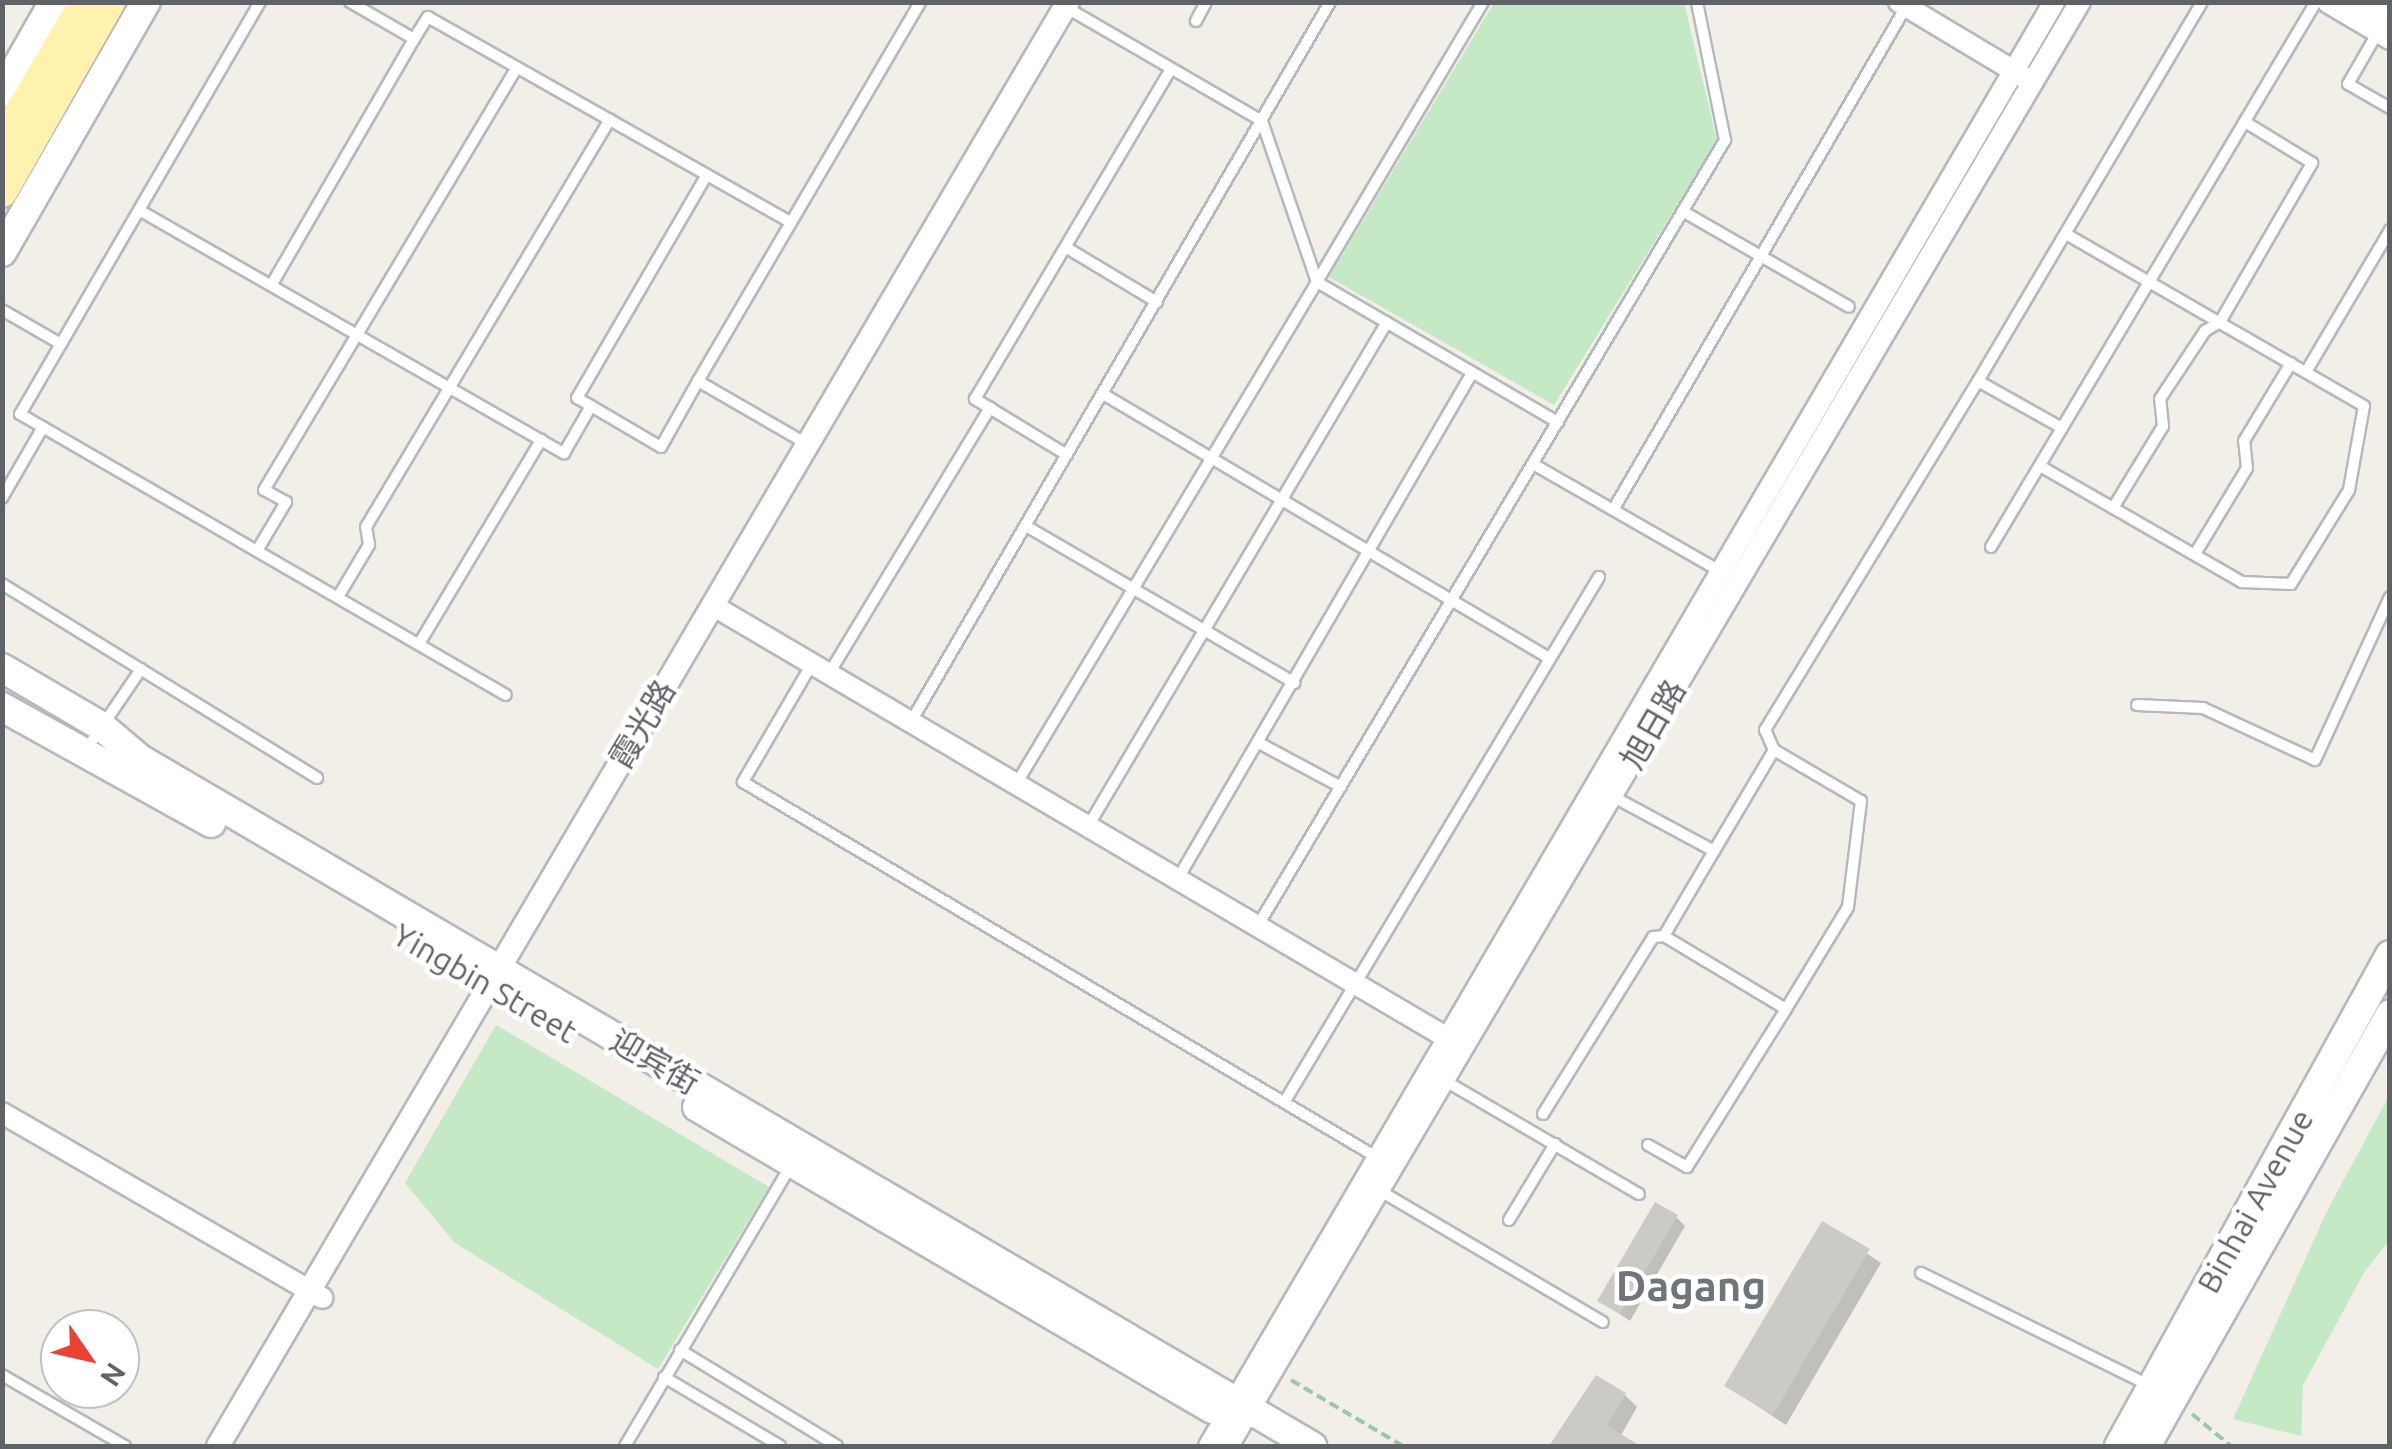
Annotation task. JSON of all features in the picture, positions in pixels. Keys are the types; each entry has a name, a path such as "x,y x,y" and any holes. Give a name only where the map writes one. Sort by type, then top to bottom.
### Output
{"main road":[{"path":"2,92 54,2"},
{"path":"2,143 85,2"},
{"path":"2,192 110,2"},
{"path":"2,252 146,2"},
{"name":"迎宾街","path":"2,668 101,726 140,759 499,981 1236,1420 1312,1446"},
{"name":"Yingbin Street","path":"2,707 82,755 127,774 499,981 792,1164 1236,1420 1274,1446"},
{"name":"Binhai Avenue","path":"2119,1446 2163,1394 2390,955"},
{"path":"2146,1446 2163,1394 2390,1014"}],"street":[{"name":"旭日路","path":"2024,76 2054,2"},
{"name":"旭日路","path":"1455,1042 2024,76 2080,2"},
{"path":"2329,2 2386,28"},
{"path":"2366,2 2386,28"},
{"path":"1903,5 2024,76"},
{"name":"霞光路","path":"235,1446 316,1294 1069,6"},
{"name":"旭日路","path":"1209,1446 1236,1420 1435,1074 1612,795 1729,576"},
{"path":"718,608 1260,922 1455,1042"},
{"path":"2,1113 316,1294"},
{"name":"霞光路","path":"218,1446 316,1294"}],"lane":[{"path":"260,2 20,414 506,695"},
{"path":"350,2 414,38"},
{"path":"708,175 577,398 661,447 920,2"},
{"path":"1196,21 1206,2"},
{"path":"912,720 1330,2"},
{"path":"1018,781 1483,2"},
{"path":"1260,922 1726,140 1697,2"},
{"path":"1648,1145 1687,1167 1848,908 1862,801 1774,750 1765,730 1978,381 2202,2"},
{"path":"1991,548 2316,2"},
{"path":"1613,510 1903,5"},
{"path":"1069,6 1262,121 1317,282 1558,422"},
{"path":"272,284 428,18 791,222"},
{"path":"2386,28 2348,84 2390,108"},
{"path":"258,549 286,502 264,490 517,68"},
{"path":"1067,455 975,399 1171,69"},
{"path":"338,598 369,544 366,527 610,120"},
{"path":"2113,508 2163,426 2160,399 2205,331 2220,322 2312,163 2245,122"},
{"path":"139,210 564,452 591,406"},
{"path":"1684,212 1849,307"},
{"path":"2306,372 2390,230"},
{"path":"2040,466 2242,582 2292,584 2349,490 2364,406 2066,234"},
{"path":"1066,248 1157,302"},
{"path":"2,310 61,344"},
{"path":"1090,824 1387,322"},
{"path":"2195,554 2246,468 2244,440 2291,363"},
{"path":"1180,875 1295,683 1472,372"},
{"path":"698,381 812,446"},
{"path":"1978,381 2062,428"},
{"path":"1103,394 1548,658"},
{"path":"990,408 743,782 1384,1162"},
{"path":"2,498 43,427"},
{"path":"418,644 542,440"},
{"path":"1533,464 1729,576"},
{"path":"1026,526 1295,683"},
{"path":"1285,1101 1599,577"},
{"path":"2,584 317,778"},
{"path":"2137,705 2203,708 2315,760 2390,597"},
{"path":"82,755 140,668"},
{"path":"1259,743 1341,786"},
{"path":"1664,936 1774,750"},
{"path":"1612,795 1714,851"},
{"path":"1543,1114 1653,937 1664,936 1786,1009"},
{"path":"1435,1074 1640,1194"},
{"path":"1509,1220 1555,1144"},
{"path":"625,1446 792,1164"},
{"path":"1371,1185 1603,1322"},
{"path":"1921,1273 2163,1394"},
{"path":"680,1350 837,1446"},
{"path":"2,1375 125,1446"},
{"path":"664,1377 780,1446"}],"path":[{"path":"1290,1379 1403,1446"},
{"path":"2163,1394 2230,1446"}],"green space":[{"path":"1494,3 1684,3 1717,140 1554,405 1329,277"},
{"path":"496,1025 769,1187 658,1369 455,1243 405,1183"},
{"path":"2389,1096 2389,1241 2365,1271 2303,1385 2301,1436 2233,1419 2328,1209"}],"building":[{"path":"1655,1202 1678,1215 1620,1314 1597,1301"},
{"path":"1822,1221 1870,1249 1773,1415 1724,1386"},
{"path":"1596,1375 1626,1393 1607,1426 1641,1446 1549,1446"}],"district":[{"name":"Dagang","path":"1691,1286"}]}
